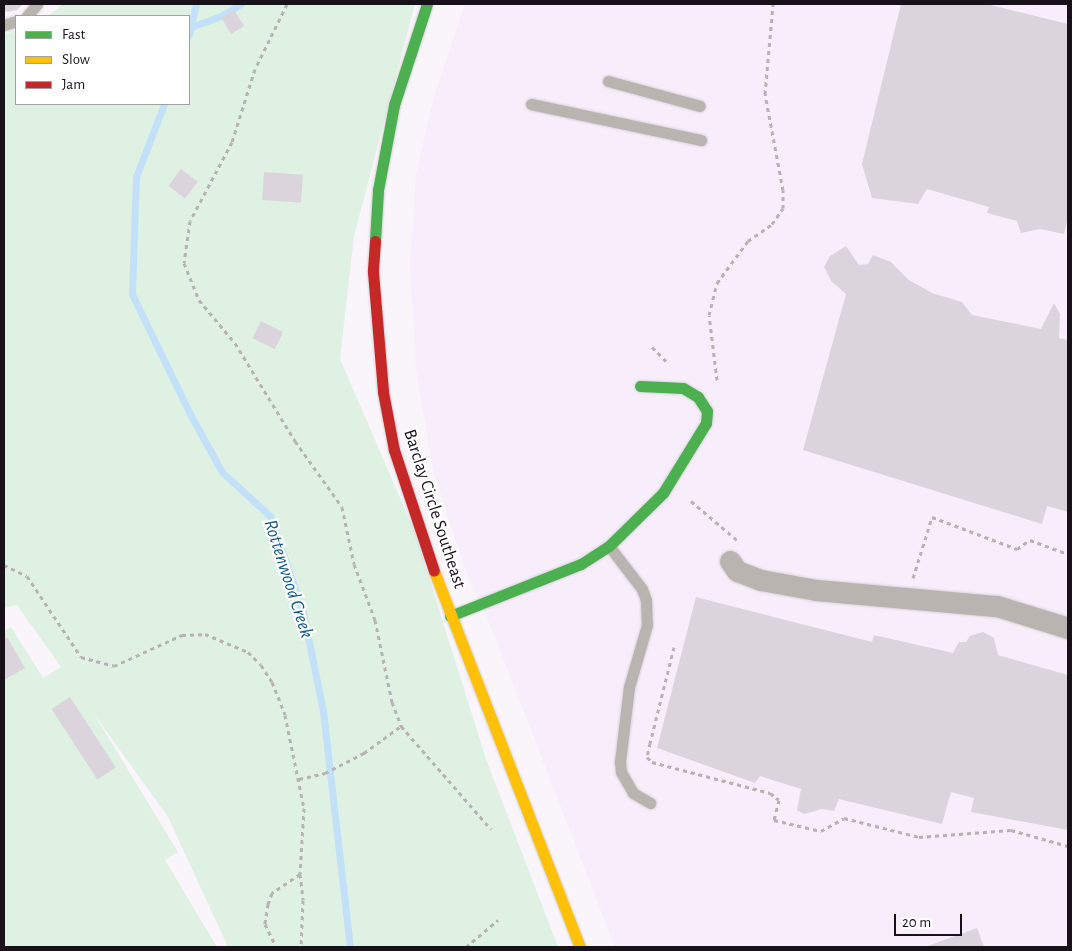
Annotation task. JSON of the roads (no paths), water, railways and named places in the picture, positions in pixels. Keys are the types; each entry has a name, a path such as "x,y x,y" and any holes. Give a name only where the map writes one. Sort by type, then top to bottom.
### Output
{"street":[{"name":"Barclay Circle Southeast","path":"427,4 394,106 378,190 373,272 382,383 394,450 418,529 450,616 580,947"},
{"path":"450,616 566,571 609,546 663,494 708,417 698,397 683,388 640,386"},
{"path":"730,561 738,571 761,580 816,590 997,606 1068,628"}],"lane":[{"path":"28,15 36,4"},
{"path":"608,81 700,106"},
{"path":"531,104 702,140"},
{"path":"609,546 642,590 646,600 648,625 629,687 620,761 630,788 650,803"}],"waterway":[{"name":"Rottenwood Creek","path":"190,31 196,4"},
{"path":"191,27 221,16 241,4"},
{"name":"Rottenwood Creek","path":"164,105 136,177 132,294 189,412 222,472 270,516 303,612 323,711 350,947"}]}
